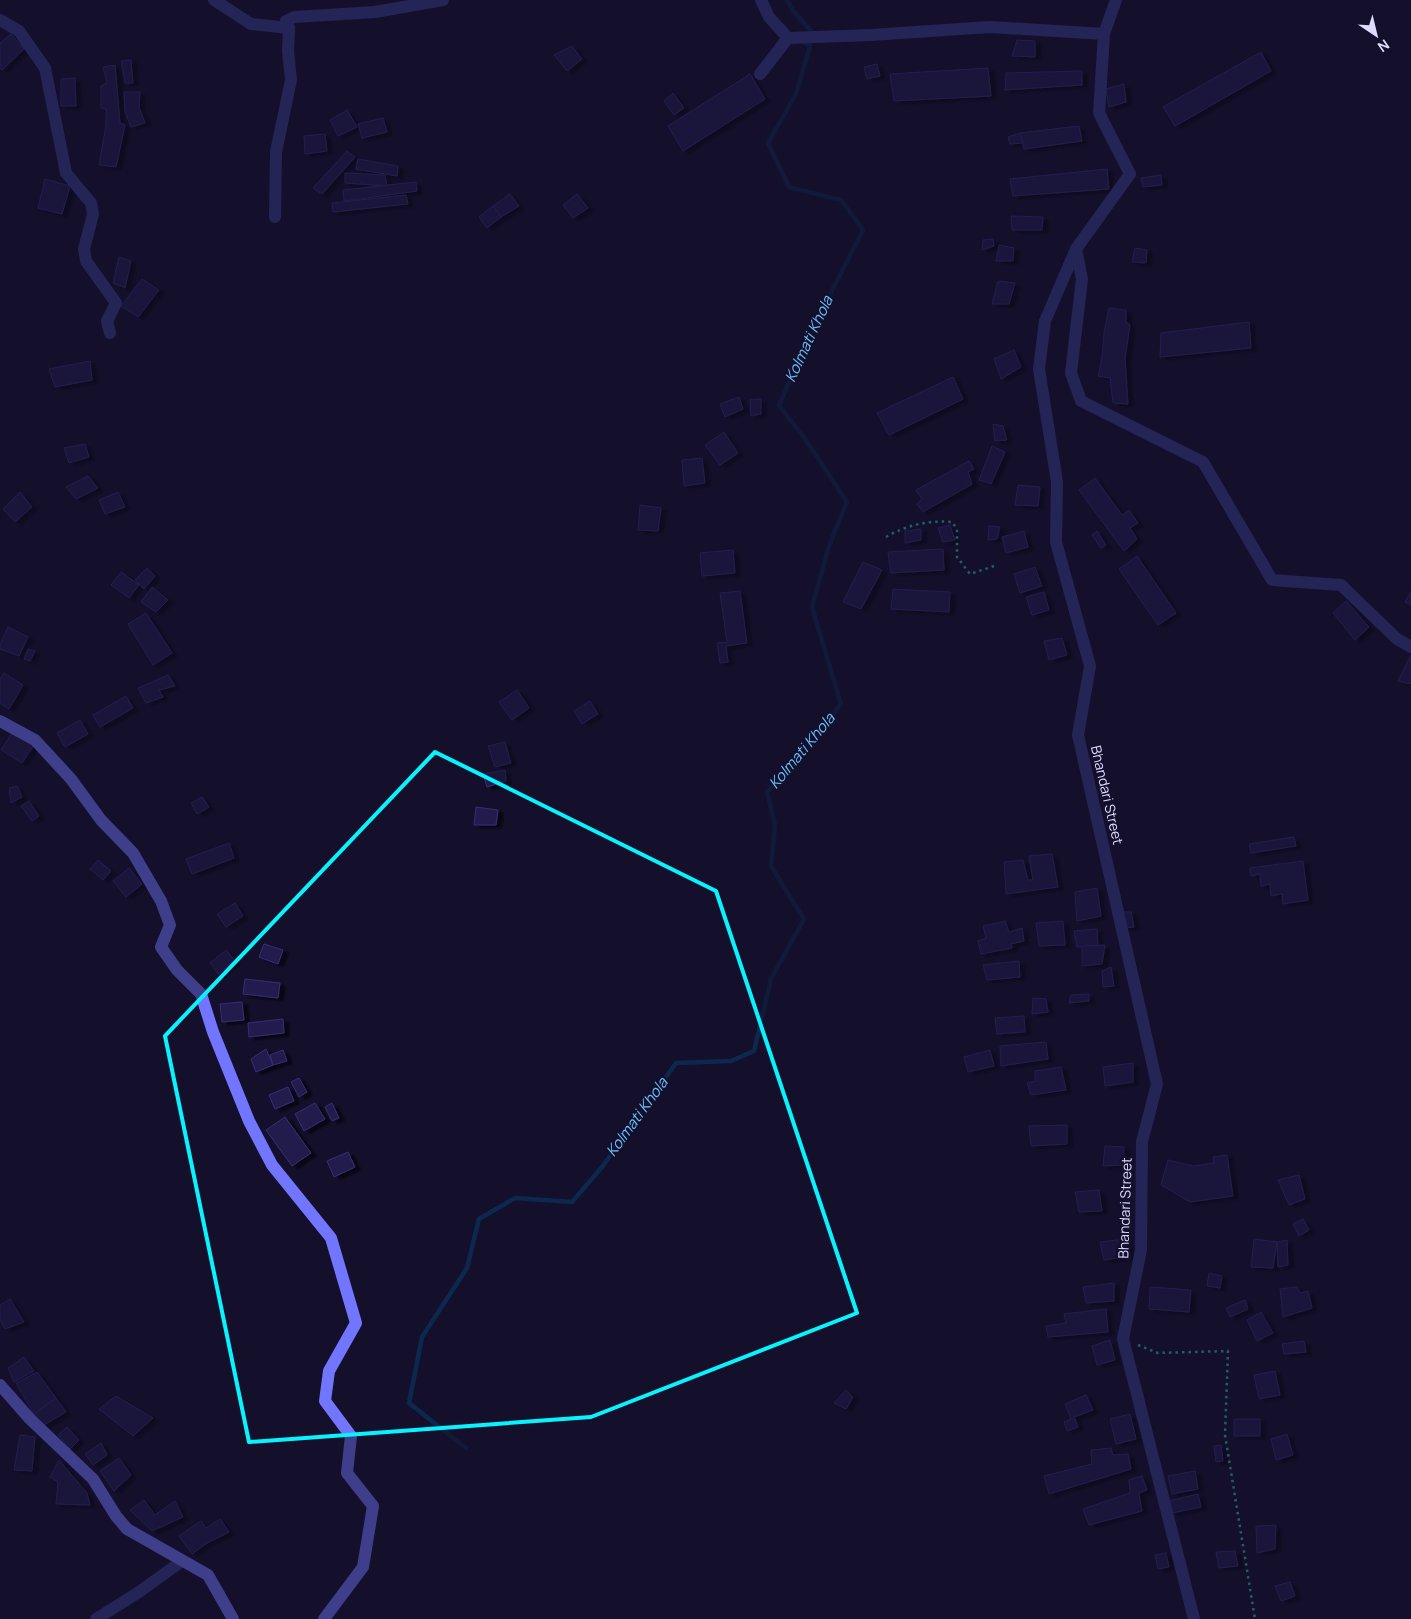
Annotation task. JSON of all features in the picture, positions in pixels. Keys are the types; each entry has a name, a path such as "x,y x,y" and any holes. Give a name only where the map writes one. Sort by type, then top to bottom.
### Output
{"street":[{"path":"214,0 251,24 289,28"},
{"path":"275,217 276,152 291,80 288,51 289,28 286,21 294,17 375,12 443,0"},
{"path":"761,0 769,17 788,38 871,35 990,27 1104,34"},
{"name":"Bhandari Street","path":"1116,0 1104,34 1100,113 1130,174 1076,249 1046,321 1039,368 1058,482 1056,542 1090,666 1078,735 1157,1084 1142,1142 1141,1250 1123,1339 1194,1619"},
{"path":"0,20 19,31 46,68 66,173 91,203 93,214 84,249 86,261 116,303 107,320 110,333"},
{"path":"760,74 788,38"},
{"path":"1076,249 1082,279 1071,373 1081,401 1203,462 1272,580 1341,585 1397,639 1411,647"},
{"path":"0,721 35,740 71,779 101,820 133,853 161,901 170,925 161,947 177,970 201,994 213,1032 249,1121 272,1166 331,1238 356,1323 329,1371 325,1402 351,1436 347,1473 374,1506 363,1566 324,1619"},
{"path":"0,1385 30,1419 93,1479 116,1516 127,1529 208,1575 233,1619"},
{"path":"96,1619 139,1592 182,1561"}],"path":[{"path":"886,537 902,528 936,521 952,522 957,529 957,557 970,574 997,565"},
{"path":"1123,1339 1158,1353 1228,1351 1225,1435 1255,1619"}],"highlighted area":[{"path":"435,752 716,891 857,1313 591,1417 249,1442 165,1036"}],"building":[{"path":"11,34 24,49 2,70 0,68 0,43"},
{"path":"1017,40 1035,41 1035,57 1012,56"},
{"path":"572,46 582,59 567,71 554,55"},
{"path":"1261,52 1271,71 1175,126 1163,107"},
{"path":"131,60 133,83 125,83 121,61"},
{"path":"877,64 880,76 867,79 864,67"},
{"path":"115,65 120,123 125,125 116,167 99,165 106,125 106,109 101,108 101,86 107,83 103,67"},
{"path":"988,68 991,96 894,101 890,74"},
{"path":"1082,71 1082,85 1005,90 1006,73"},
{"path":"750,74 765,99 683,151 668,126"},
{"path":"75,78 76,106 61,106 61,79"},
{"path":"1124,84 1126,102 1109,107 1106,89"},
{"path":"124,92 140,92 139,107 145,123 131,127 125,112"},
{"path":"673,93 684,108 674,115 664,101"},
{"path":"347,110 357,127 338,136 330,120"},
{"path":"383,118 387,132 362,138 358,124"},
{"path":"1079,126 1082,141 1024,149 1020,133"},
{"path":"1020,133 1023,143 1010,144 1008,137"},
{"path":"325,134 327,151 305,154 304,136"},
{"path":"347,151 355,157 322,194 313,188"},
{"path":"358,159 398,166 397,176 356,169"},
{"path":"1107,169 1109,189 1013,196 1010,179"},
{"path":"345,173 385,175 387,186 345,183"},
{"path":"1161,175 1162,185 1143,187 1141,178"},
{"path":"45,179 70,186 62,214 38,208"},
{"path":"416,182 417,191 344,201 343,190"},
{"path":"510,194 519,206 501,217 493,206"},
{"path":"577,194 588,208 573,218 563,205"},
{"path":"406,195 408,204 333,212 332,203"},
{"path":"493,206 501,217 487,228 479,217"},
{"path":"1011,216 1043,217 1042,230 1012,230"},
{"path":"993,239 994,246 982,250 983,240"},
{"path":"999,245 1014,248 1013,261 996,261"},
{"path":"1135,248 1147,250 1146,263 1132,262"},
{"path":"119,257 131,261 125,288 113,283"},
{"path":"142,279 159,290 138,317 121,306"},
{"path":"998,281 1015,283 1009,304 992,304"},
{"path":"1109,308 1126,310 1126,322 1130,325 1125,358 1128,404 1113,403 1110,378 1098,376"},
{"path":"1249,322 1251,348 1160,357 1161,333"},
{"path":"1014,350 1021,367 1001,379 994,359"},
{"path":"90,361 92,380 55,387 49,369"},
{"path":"953,377 963,399 889,435 877,413"},
{"path":"739,397 743,409 725,417 720,404"},
{"path":"761,399 761,414 751,416 750,400"},
{"path":"993,424 1003,426 1007,440 995,441"},
{"path":"724,432 738,453 720,465 705,445"},
{"path":"85,444 89,457 69,463 64,448"},
{"path":"992,446 1005,452 991,484 979,480"},
{"path":"702,458 705,483 684,486 682,460"},
{"path":"969,461 974,469 968,472 972,484 923,512 917,504 922,499 916,490"},
{"path":"88,476 98,488 76,499 66,487"},
{"path":"1095,478 1122,515 1129,510 1138,523 1130,528 1137,539 1124,551 1079,490"},
{"path":"1018,485 1040,487 1038,506 1015,505"},
{"path":"20,492 32,507 15,522 3,509"},
{"path":"118,492 125,507 105,514 99,500"},
{"path":"640,505 661,508 658,531 638,530"},
{"path":"950,525 955,540 943,542 938,528"},
{"path":"989,526 1000,527 997,539 988,540"},
{"path":"921,529 921,540 905,543 905,531"},
{"path":"1024,531 1028,547 1006,553 1002,537"},
{"path":"1097,531 1106,545 1101,548 1092,535"},
{"path":"943,549 944,570 891,573 888,552"},
{"path":"733,550 735,573 702,576 700,553"},
{"path":"1137,556 1176,613 1158,625 1119,569"},
{"path":"863,562 882,570 861,609 843,602"},
{"path":"1035,567 1042,586 1020,593 1014,574"},
{"path":"147,568 155,576 144,589 135,580"},
{"path":"121,572 139,585 129,598 111,585"},
{"path":"152,587 168,600 156,612 141,602"},
{"path":"893,589 950,592 949,612 891,609"},
{"path":"740,591 747,643 726,646 728,662 720,663 717,643 727,642 720,593"},
{"path":"1411,591 1411,605 1405,602"},
{"path":"1044,592 1049,610 1032,615 1026,597"},
{"path":"1346,601 1369,627 1355,640 1333,613"},
{"path":"146,613 172,653 153,665 128,624"},
{"path":"8,627 28,637 19,656 0,649 0,644"},
{"path":"1062,638 1067,655 1049,660 1044,641"},
{"path":"28,649 35,651 30,661 24,659"},
{"path":"1411,655 1411,683 1398,681"},
{"path":"4,673 23,685 9,709 0,703 0,679"},
{"path":"168,675 175,686 159,690 163,697 146,703 138,688"},
{"path":"517,690 529,708 512,720 499,702"},
{"path":"126,696 133,708 100,727 93,715"},
{"path":"590,701 598,714 582,724 574,711"},
{"path":"80,720 88,734 65,747 57,733"},
{"path":"12,733 34,745 22,763 1,750"},
{"path":"505,742 511,763 495,767 488,746"},
{"path":"505,770 506,781 487,787 483,774"},
{"path":"17,786 22,797 11,803 9,788"},
{"path":"202,797 209,807 197,814 191,803"},
{"path":"29,801 39,816 32,821 21,806"},
{"path":"476,807 498,810 496,825 474,825"},
{"path":"1294,837 1296,846 1251,853 1249,844"},
{"path":"229,843 234,858 192,874 186,859"},
{"path":"1052,854 1058,887 1006,894 1004,862 1023,860 1028,880 1033,880 1029,856"},
{"path":"98,860 111,871 103,880 90,869"},
{"path":"1303,861 1308,900 1283,904 1282,894 1271,896 1270,884 1261,886 1260,874 1251,876 1250,868"},
{"path":"129,868 142,884 126,897 113,881"},
{"path":"1097,888 1101,916 1077,921 1075,892"},
{"path":"235,903 243,916 226,927 217,914"},
{"path":"1123,912 1131,912 1134,927 1124,928"},
{"path":"1005,921 1009,932 1022,928 1024,941 1011,944 1012,948 981,954 978,941 986,938 983,926"},
{"path":"1063,921 1065,945 1039,946 1036,923"},
{"path":"1097,929 1098,946 1077,947 1074,931"},
{"path":"264,944 283,950 278,964 259,957"},
{"path":"1105,945 1102,964 1082,966 1082,946"},
{"path":"226,950 235,961 218,974 210,963"},
{"path":"1019,961 1020,977 987,980 983,965"},
{"path":"1111,967 1114,986 1103,987 1102,971"},
{"path":"245,979 280,983 278,998 243,994"},
{"path":"1089,994 1089,1001 1069,1003 1071,995"},
{"path":"1033,998 1046,999 1048,1012 1032,1014"},
{"path":"242,1002 244,1020 222,1022 220,1004"},
{"path":"1024,1016 1025,1032 997,1034 995,1018"},
{"path":"283,1019 284,1033 249,1037 248,1023"},
{"path":"1046,1042 1048,1059 1001,1066 1000,1046"},
{"path":"266,1049 273,1065 256,1072 251,1059"},
{"path":"283,1050 287,1061 273,1065 270,1055"},
{"path":"990,1050 994,1066 968,1072 964,1057"},
{"path":"1133,1063 1133,1082 1105,1086 1103,1067"},
{"path":"1061,1067 1066,1090 1031,1095 1027,1083 1035,1081 1035,1071"},
{"path":"299,1078 307,1092 299,1097 291,1082"},
{"path":"288,1087 294,1101 275,1109 269,1095"},
{"path":"315,1103 325,1119 304,1131 295,1114"},
{"path":"332,1103 339,1118 332,1121 325,1107"},
{"path":"285,1117 311,1153 292,1166 266,1130"},
{"path":"1067,1125 1067,1144 1031,1146 1029,1126"},
{"path":"1105,1146 1124,1147 1123,1165 1103,1166"},
{"path":"348,1152 355,1167 334,1177 327,1161"},
{"path":"1227,1155 1233,1196 1190,1202 1161,1185 1168,1160 1193,1166 1214,1163 1213,1157"},
{"path":"1299,1175 1305,1199 1289,1205 1278,1180"},
{"path":"1099,1190 1102,1211 1079,1212 1075,1192"},
{"path":"1303,1219 1309,1230 1299,1236 1293,1224"},
{"path":"1126,1239 1129,1256 1104,1260 1100,1242"},
{"path":"1254,1239 1277,1242 1273,1268 1251,1267"},
{"path":"1287,1240 1288,1265 1278,1267 1277,1242"},
{"path":"1209,1273 1222,1276 1220,1288 1207,1286"},
{"path":"1114,1283 1114,1301 1086,1303 1083,1287"},
{"path":"1150,1287 1191,1290 1189,1312 1149,1309"},
{"path":"1296,1287 1301,1293 1308,1291 1312,1308 1283,1317 1280,1289"},
{"path":"10,1299 24,1322 5,1329 0,1320 0,1305"},
{"path":"1245,1300 1248,1309 1230,1317 1226,1308"},
{"path":"1106,1309 1108,1332 1048,1337 1046,1326 1066,1323 1064,1314"},
{"path":"1261,1312 1273,1333 1257,1341 1247,1320"},
{"path":"1110,1340 1115,1360 1097,1365 1092,1346"},
{"path":"1304,1341 1306,1352 1284,1354 1282,1344"},
{"path":"24,1357 34,1371 14,1382 8,1368"},
{"path":"1275,1371 1280,1395 1259,1399 1254,1375"},
{"path":"37,1372 56,1398 34,1414 16,1383"},
{"path":"846,1390 853,1397 846,1409 834,1403"},
{"path":"1086,1395 1093,1410 1074,1417 1078,1427 1067,1431 1064,1422 1071,1419 1065,1404"},
{"path":"116,1396 153,1418 133,1436 99,1409"},
{"path":"56,1398 66,1412 44,1425 34,1414"},
{"path":"1130,1414 1136,1439 1116,1444 1110,1419"},
{"path":"1234,1419 1260,1419 1260,1436 1234,1436"},
{"path":"67,1427 79,1440 70,1449 58,1435"},
{"path":"1287,1434 1293,1455 1276,1460 1271,1439"},
{"path":"20,1435 35,1437 32,1471 14,1470"},
{"path":"101,1443 107,1455 93,1465 85,1454"},
{"path":"1221,1445 1223,1461 1216,1462 1214,1446"},
{"path":"1111,1448 1113,1455 1128,1454 1131,1469 1049,1494 1044,1476 1092,1464 1091,1450"},
{"path":"119,1458 131,1475 114,1491 100,1471"},
{"path":"59,1460 87,1493 90,1505 56,1504 58,1482 50,1477"},
{"path":"1195,1471 1198,1489 1172,1494 1168,1476"},
{"path":"1142,1476 1147,1490 1139,1493 1142,1511 1089,1525 1083,1509 1130,1493 1129,1480"},
{"path":"1198,1494 1201,1507 1172,1513 1169,1501"},
{"path":"144,1500 155,1515 175,1501 183,1517 152,1531 130,1510"},
{"path":"220,1519 229,1532 207,1543 192,1554 179,1536 201,1521 206,1528"},
{"path":"1276,1525 1275,1549 1257,1553 1256,1526"},
{"path":"1235,1551 1238,1566 1219,1568 1216,1552"},
{"path":"1166,1553 1169,1567 1158,1569 1155,1555"},
{"path":"1290,1582 1295,1596 1281,1601 1275,1586"}],"waterway":[{"name":"Kolmati Khola","path":"787,0 793,11 812,32"},
{"name":"Kolmati Khola","path":"466,1448 409,1403 422,1337 467,1268 479,1219 515,1198 572,1202 602,1167 676,1063 731,1061 754,1051 771,979 804,919 771,866 775,825 767,792 810,744 841,704 812,607 829,546 847,502 808,443 779,405 820,314 863,230 841,200 789,187 768,143 796,94 810,46 805,43"}]}
